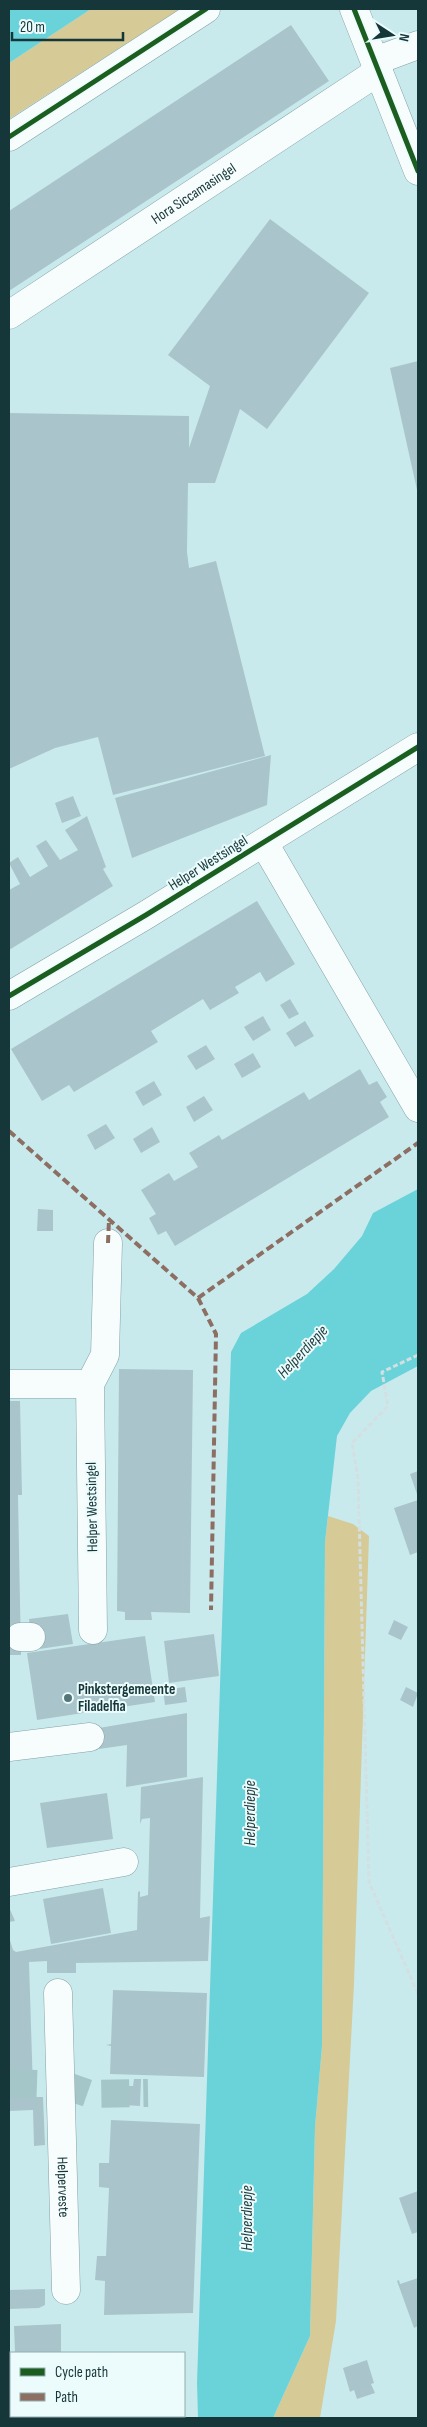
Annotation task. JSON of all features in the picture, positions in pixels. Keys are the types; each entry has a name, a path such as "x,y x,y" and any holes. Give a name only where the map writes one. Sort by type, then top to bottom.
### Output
{"street":[{"path":"9,137 206,9"},
{"path":"354,9 418,171"},
{"name":"Hora Siccamasingel","path":"9,315 377,66 418,45"},
{"name":"Helper Westsingel","path":"9,996 418,748"},
{"name":"Helper Westsingel","path":"264,843 418,1108"},
{"name":"Helper Westsingel","path":"93,1630 90,1384 104,1355 108,1243"},
{"path":"9,1384 90,1384"},
{"path":"9,1747 90,1737"},
{"path":"9,1882 124,1862"},
{"name":"Helperveste","path":"58,1993 49,2084 66,2290"}],"path":[{"path":"418,1355 382,1372 388,1406 352,1443 358,1479 369,1882 418,1994"}],"shaded area":[{"path":"91,9 180,9 9,119 9,63"},
{"path":"328,1516 353,1524 369,1536 354,1984 336,2321 320,2418 273,2418 310,2336 315,2127 322,2046 325,1542"}],"water":[{"path":"9,9 91,9 9,63"},
{"name":"Helperdiepje","path":"418,1189 418,1366 371,1391 350,1413 337,1436 325,1542 322,2046 315,2127 310,2336 273,2418 198,2418 197,2383 231,1352 241,1333 307,1294 334,1269 362,1236 373,1213"}],"building":[{"path":"291,25 329,81 9,291 9,211"},
{"path":"270,219 369,293 267,429 240,409 215,483 188,483 187,552 189,568 216,561 265,756 113,795 98,737 55,748 9,769 9,413 189,416 189,448 210,386 168,355"},
{"path":"418,361 418,490 417,490 390,368"},
{"path":"271,755 267,805 132,858 115,798"},
{"path":"73,796 81,816 62,823 55,803"},
{"path":"87,816 106,867 103,869 113,886 9,950 9,890 20,884 9,863 18,857 30,877 48,866 36,846 46,840 60,860 78,850 65,830"},
{"path":"257,901 295,964 266,982 260,972 235,987 239,993 210,1010 203,999 151,1031 158,1042 74,1092 69,1085 42,1101 11,1049"},
{"path":"290,999 299,1014 289,1019 280,1005"},
{"path":"263,1016 271,1030 253,1041 244,1027"},
{"path":"305,1021 314,1036 295,1047 286,1033"},
{"path":"206,1045 215,1059 196,1070 187,1056"},
{"path":"253,1053 261,1067 242,1078 234,1064"},
{"path":"360,1069 369,1085 377,1081 387,1097 380,1102 389,1117 175,1246 166,1231 158,1235 149,1218 156,1214 141,1190 169,1173 174,1181 198,1167 189,1153 219,1135 222,1140 304,1092 309,1100"},
{"path":"154,1081 162,1095 143,1106 135,1092"},
{"path":"204,1096 213,1110 194,1122 186,1107"},
{"path":"106,1124 115,1138 95,1150 87,1135"},
{"path":"152,1127 160,1142 141,1153 133,1139"},
{"path":"38,1209 53,1210 53,1231 37,1231"},
{"path":"119,1369 193,1370 190,1613 151,1612 152,1620 125,1620 125,1612 117,1611"},
{"path":"9,1401 20,1401 22,1495 18,1495 21,1655 9,1655"},
{"path":"418,1471 418,1497 410,1474"},
{"path":"418,1500 418,1552 410,1555 394,1508"},
{"path":"68,1614 73,1644 33,1650 29,1619"},
{"path":"394,1620 408,1627 401,1640 388,1634"},
{"path":"214,1634 219,1676 169,1683 164,1641"},
{"path":"145,1636 155,1702 37,1720 27,1653"},
{"path":"185,1687 187,1702 165,1705 163,1690"},
{"path":"406,1687 418,1693 413,1707 400,1700"},
{"path":"187,1713 187,1777 126,1787 127,1745 99,1749 99,1728"},
{"path":"203,1777 200,1918 210,1916 208,1961 76,1963 76,1973 47,1973 47,1961 29,1962 33,2090 9,2090 9,1937 13,1950 16,1952 137,1930 138,1892 140,1891 140,1897 148,1895 150,1818 142,1819 140,1824 141,1787"},
{"path":"107,1793 113,1839 47,1848 40,1803"},
{"path":"103,1888 111,1933 51,1944 43,1899"},
{"path":"9,1907 15,1921 9,1922"},
{"path":"113,1990 207,1993 204,2077 110,2074 111,2046 106,2045 111,2044"},
{"path":"134,2079 141,2079 140,2106 107,2104 107,2086 133,2086"},
{"path":"9,2092 17,2092 17,2097 43,2097 45,2145 34,2146 33,2110 9,2111"},
{"path":"111,2120 200,2124 193,2313 104,2315 105,2281 95,2280 97,2256 106,2256 109,2188 99,2187 99,2163 109,2163"},
{"path":"418,2191 418,2232 412,2234 399,2198"},
{"path":"418,2278 418,2326 414,2328 397,2281 399,2280 400,2284"},
{"path":"45,2289 45,2305 39,2308 9,2309 9,2290"},
{"path":"61,2324 61,2352 15,2352 14,2326"},
{"path":"367,2360 374,2383 371,2384 375,2393 357,2399 354,2390 350,2392 343,2368"},
{"path":"18,2417 78,2417 78,2418"},
{"path":"156,2417 157,2418 115,2418"}],"tunnel":[{"path":"9,2083 37,2084"},
{"path":"61,2084 90,2094 148,2093"}],"marked path":[{"path":"9,1131 198,1298 216,1334 211,1610"},
{"path":"198,1298 418,1143"},
{"path":"108,1243 109,1220"}],"cycle path":[{"path":"9,137 206,9"},
{"path":"354,9 418,171"},
{"path":"9,996 146,915 418,747"}],"place":[{"name":"Pinkstergemeente Filadelfia","path":"68,1698"}]}
